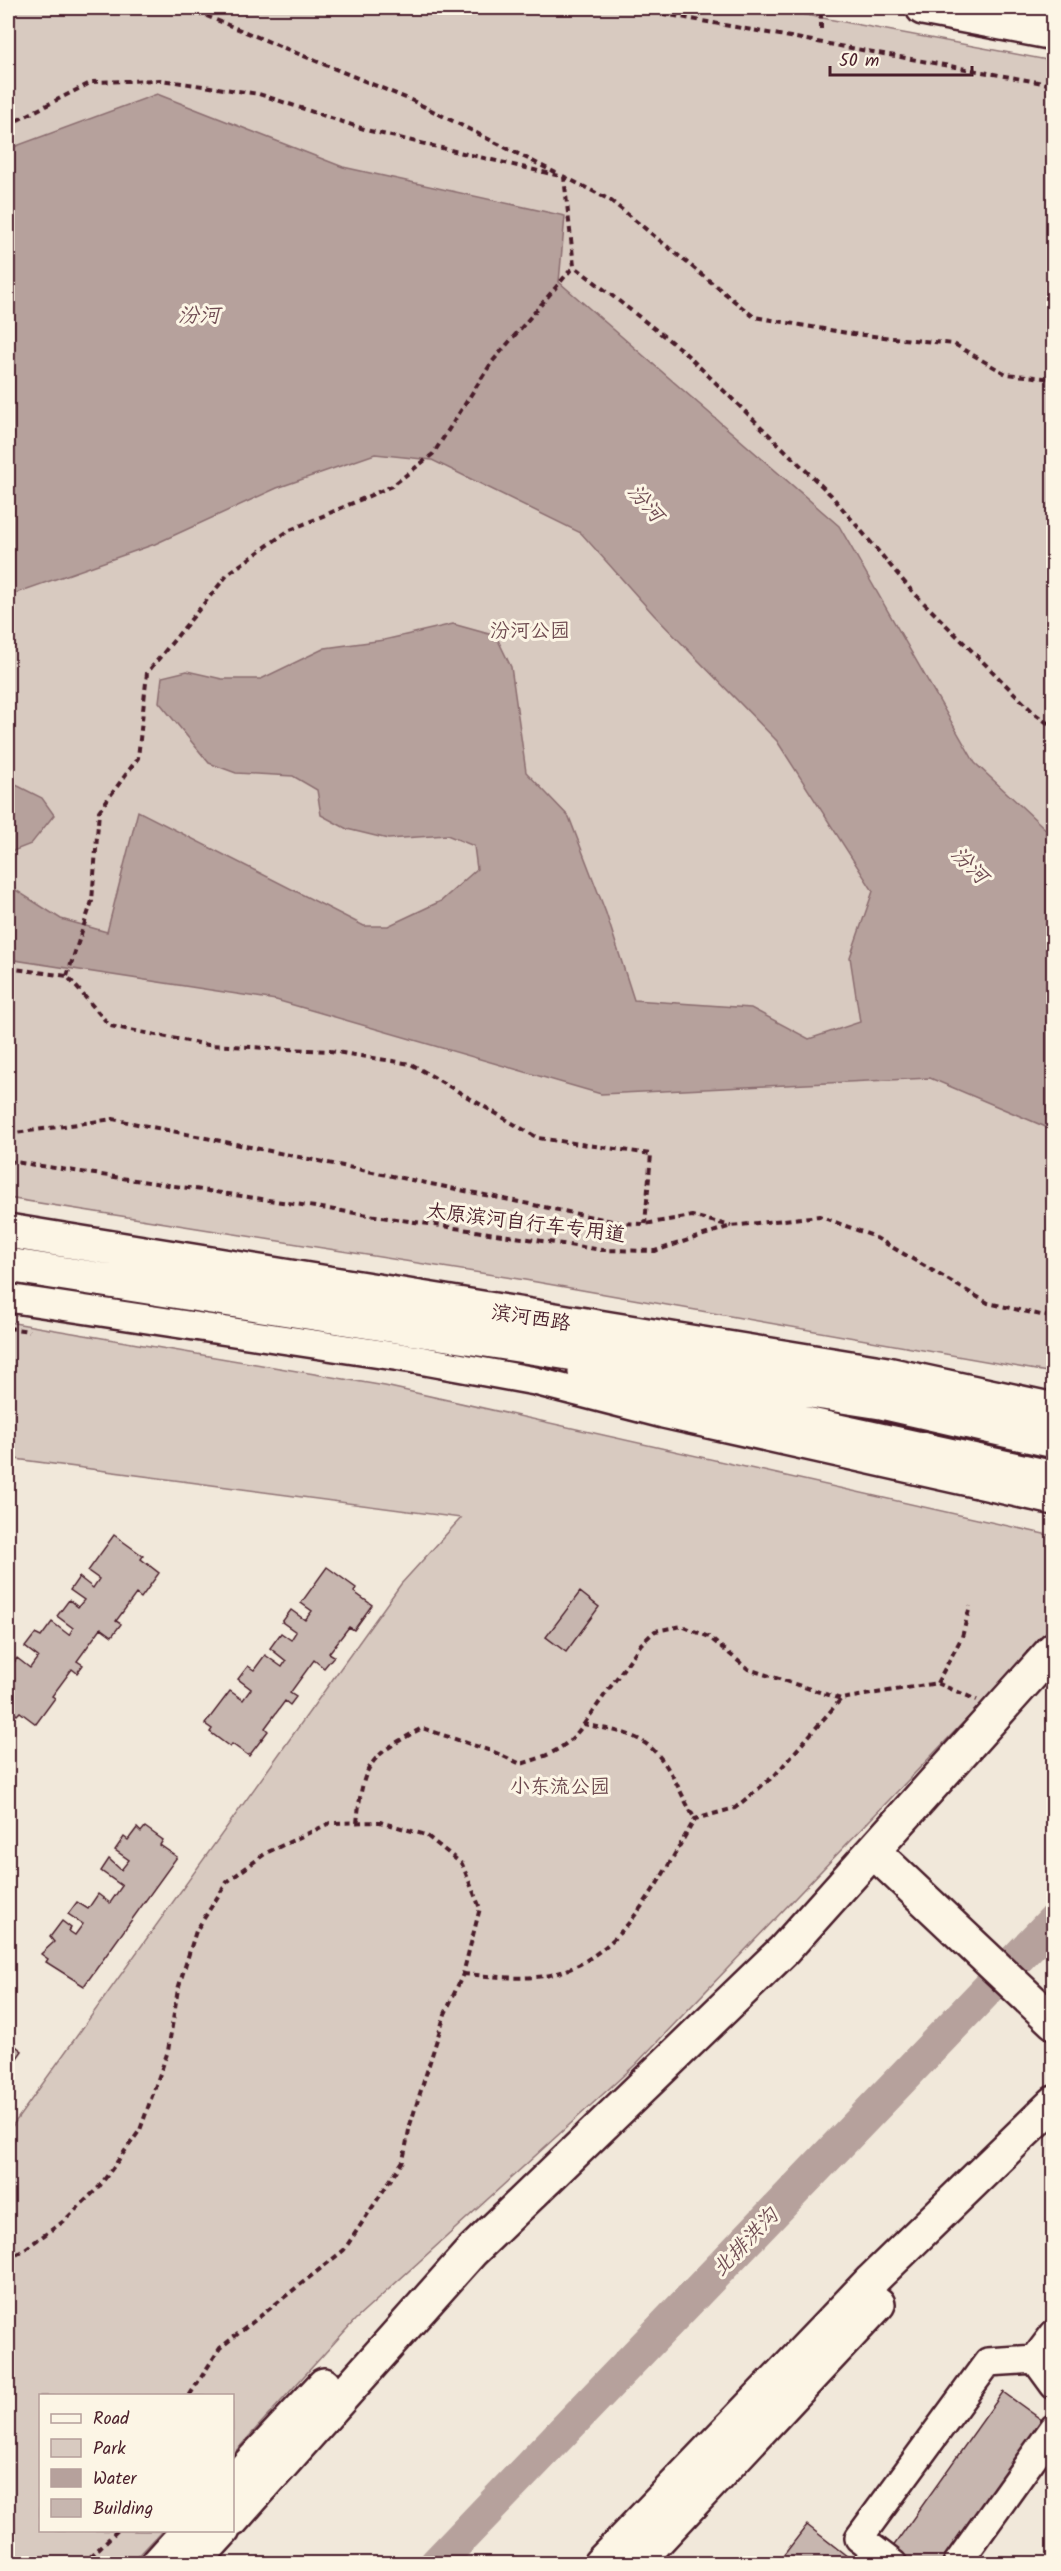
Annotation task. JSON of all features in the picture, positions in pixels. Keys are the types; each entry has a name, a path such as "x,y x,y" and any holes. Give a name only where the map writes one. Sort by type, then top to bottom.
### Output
{"main road":[{"path":"923,8 1053,33"},
{"name":"滨河西路","path":"8,1231 887,1374 1053,1410"},
{"name":"滨河西路","path":"8,1265 881,1402 1053,1441"},
{"path":"468,1336 627,1385 1053,1478"},
{"path":"887,1374 1053,1386"},
{"path":"1012,1468 1053,1484"},
{"path":"1012,1468 1053,1492"},
{"path":"234,2515 247,2486 471,2252 784,1950 1053,1649"},
{"path":"873,1851 1053,2022"},
{"path":"618,2556 872,2280 1053,2103"},
{"path":"158,2564 187,2532"},
{"path":"192,2564 221,2532"}],"street":[{"path":"8,1298 414,1359 535,1381 663,1414 1053,1501"},
{"path":"535,1381 627,1385"},
{"path":"1035,2359 1053,2334"},
{"path":"1035,2359 1053,2385"},
{"path":"893,2564 859,2538 988,2362 1035,2359"},
{"path":"957,2564 1053,2428"}],"path":[{"path":"187,8 413,101 610,200 754,317 853,334 954,344 1006,374 1053,379"},
{"path":"631,8 1053,85"},
{"path":"821,8 821,29"},
{"path":"8,125 93,82 161,80 259,94 370,131 564,177"},
{"path":"564,177 574,266 683,351 831,495 910,590 1034,713 1053,728"},
{"path":"67,976 92,901 99,811 138,758 147,673 229,573 288,531 392,486 433,454 492,362 574,266"},
{"path":"8,968 67,976 110,1026 208,1045 330,1051 411,1064 538,1138 651,1154 645,1224"},
{"path":"8,1134 113,1119 622,1223 645,1224 692,1216 731,1226"},
{"name":"太原滨河自行车专用道","path":"8,1161 602,1250 655,1251 731,1226 819,1216 873,1236 987,1303 1053,1318"},
{"path":"8,1328 29,1331"},
{"path":"937,1683 962,1636 970,1606"},
{"path":"357,1823 361,1788 370,1762 395,1743 422,1728 494,1752 521,1764 548,1755 571,1742 641,1644 655,1631 682,1626 710,1637 748,1669 841,1699 937,1683 984,1703"},
{"path":"463,1974 509,1978 546,1976 583,1962 606,1946 641,1908 695,1819 735,1808 775,1775 841,1699"},
{"path":"584,1724 636,1737 659,1756 671,1772 695,1819"},
{"path":"8,2261 64,2221 99,2187 140,2130 168,2051 178,1989 196,1930 227,1882 266,1853 330,1823 380,1822 426,1835 462,1864 480,1908 463,1974 441,2025 410,2125 403,2161 344,2250 220,2348 190,2394"},
{"path":"83,2564 115,2532"}],"green space":[{"name":"汾河公园","path":"8,8 769,8 1053,61 1053,1373 525,1280 8,1198"},
{"name":"小东流公园","path":"8,1322 385,1386 1053,1536 1053,1611 1046,1619 1053,1621 1053,1629 635,2065 355,2320 234,2453 234,2394 39,2394 39,2532 161,2532 132,2563 8,2563 8,2132 401,1584 461,1518 8,1458"}],"water":[{"name":"汾河","path":"157,94 343,167 565,216 559,282 839,526 975,763 1053,836 1053,1130 930,1078 601,1094 276,1000 8,959 8,885 61,919 107,932 138,811 364,926 388,926 441,901 477,869 474,846 447,835 388,839 347,829 321,815 317,790 293,776 236,773 209,763 159,702 162,677 187,671 222,679 261,679 325,648 384,640 453,624 496,636 511,667 526,772 569,817 606,913 634,1000 751,1008 809,1039 860,1022 850,957 873,891 777,741 654,615 581,533 432,460 375,454 277,488 155,544 10,595 8,600 8,149"},
{"path":"8,781 42,798 54,815 31,844 8,853"}],"building":[{"path":"114,1535 143,1556 141,1559 159,1573 141,1598 136,1594 116,1621 121,1624 112,1636 101,1628 77,1661 83,1665 77,1673 72,1669 52,1696 55,1698 36,1724 20,1712 17,1715 8,1707 8,1671 17,1658 30,1668 38,1657 25,1647 35,1634 41,1637 52,1622 69,1635 73,1628 57,1616 69,1600 78,1607 84,1600 70,1590 79,1577 93,1588 99,1579 88,1571"},
{"path":"327,1567 356,1588 354,1592 372,1605 354,1630 349,1627 329,1653 334,1656 324,1668 314,1660 290,1693 296,1697 290,1705 285,1701 265,1728 268,1731 249,1756 232,1744 230,1747 210,1732 212,1729 205,1724 230,1691 243,1700 251,1689 238,1679 248,1666 254,1670 265,1655 282,1667 286,1661 270,1648 281,1633 291,1640 296,1632 282,1622 291,1610 305,1620 312,1611 301,1603"},
{"path":"580,1592 599,1607 566,1652 546,1637"},
{"path":"145,1827 163,1840 160,1845 177,1857 84,1986 46,1962 48,1959 41,1954 54,1942 50,1937 62,1921 71,1928 69,1931 75,1935 83,1924 68,1914 77,1902 88,1909 98,1894 110,1903 122,1886 101,1871 109,1859 121,1870 129,1860 115,1850 124,1837 128,1840 137,1828 141,1832"},
{"path":"8,2040 22,2051 8,2071"},
{"path":"1003,2392 1043,2421 943,2564 908,2564 890,2551"},
{"path":"807,2525 857,2564 777,2564"}],"waterway":[{"name":"北排洪沟","path":"436,2564 1054,1920"}]}
